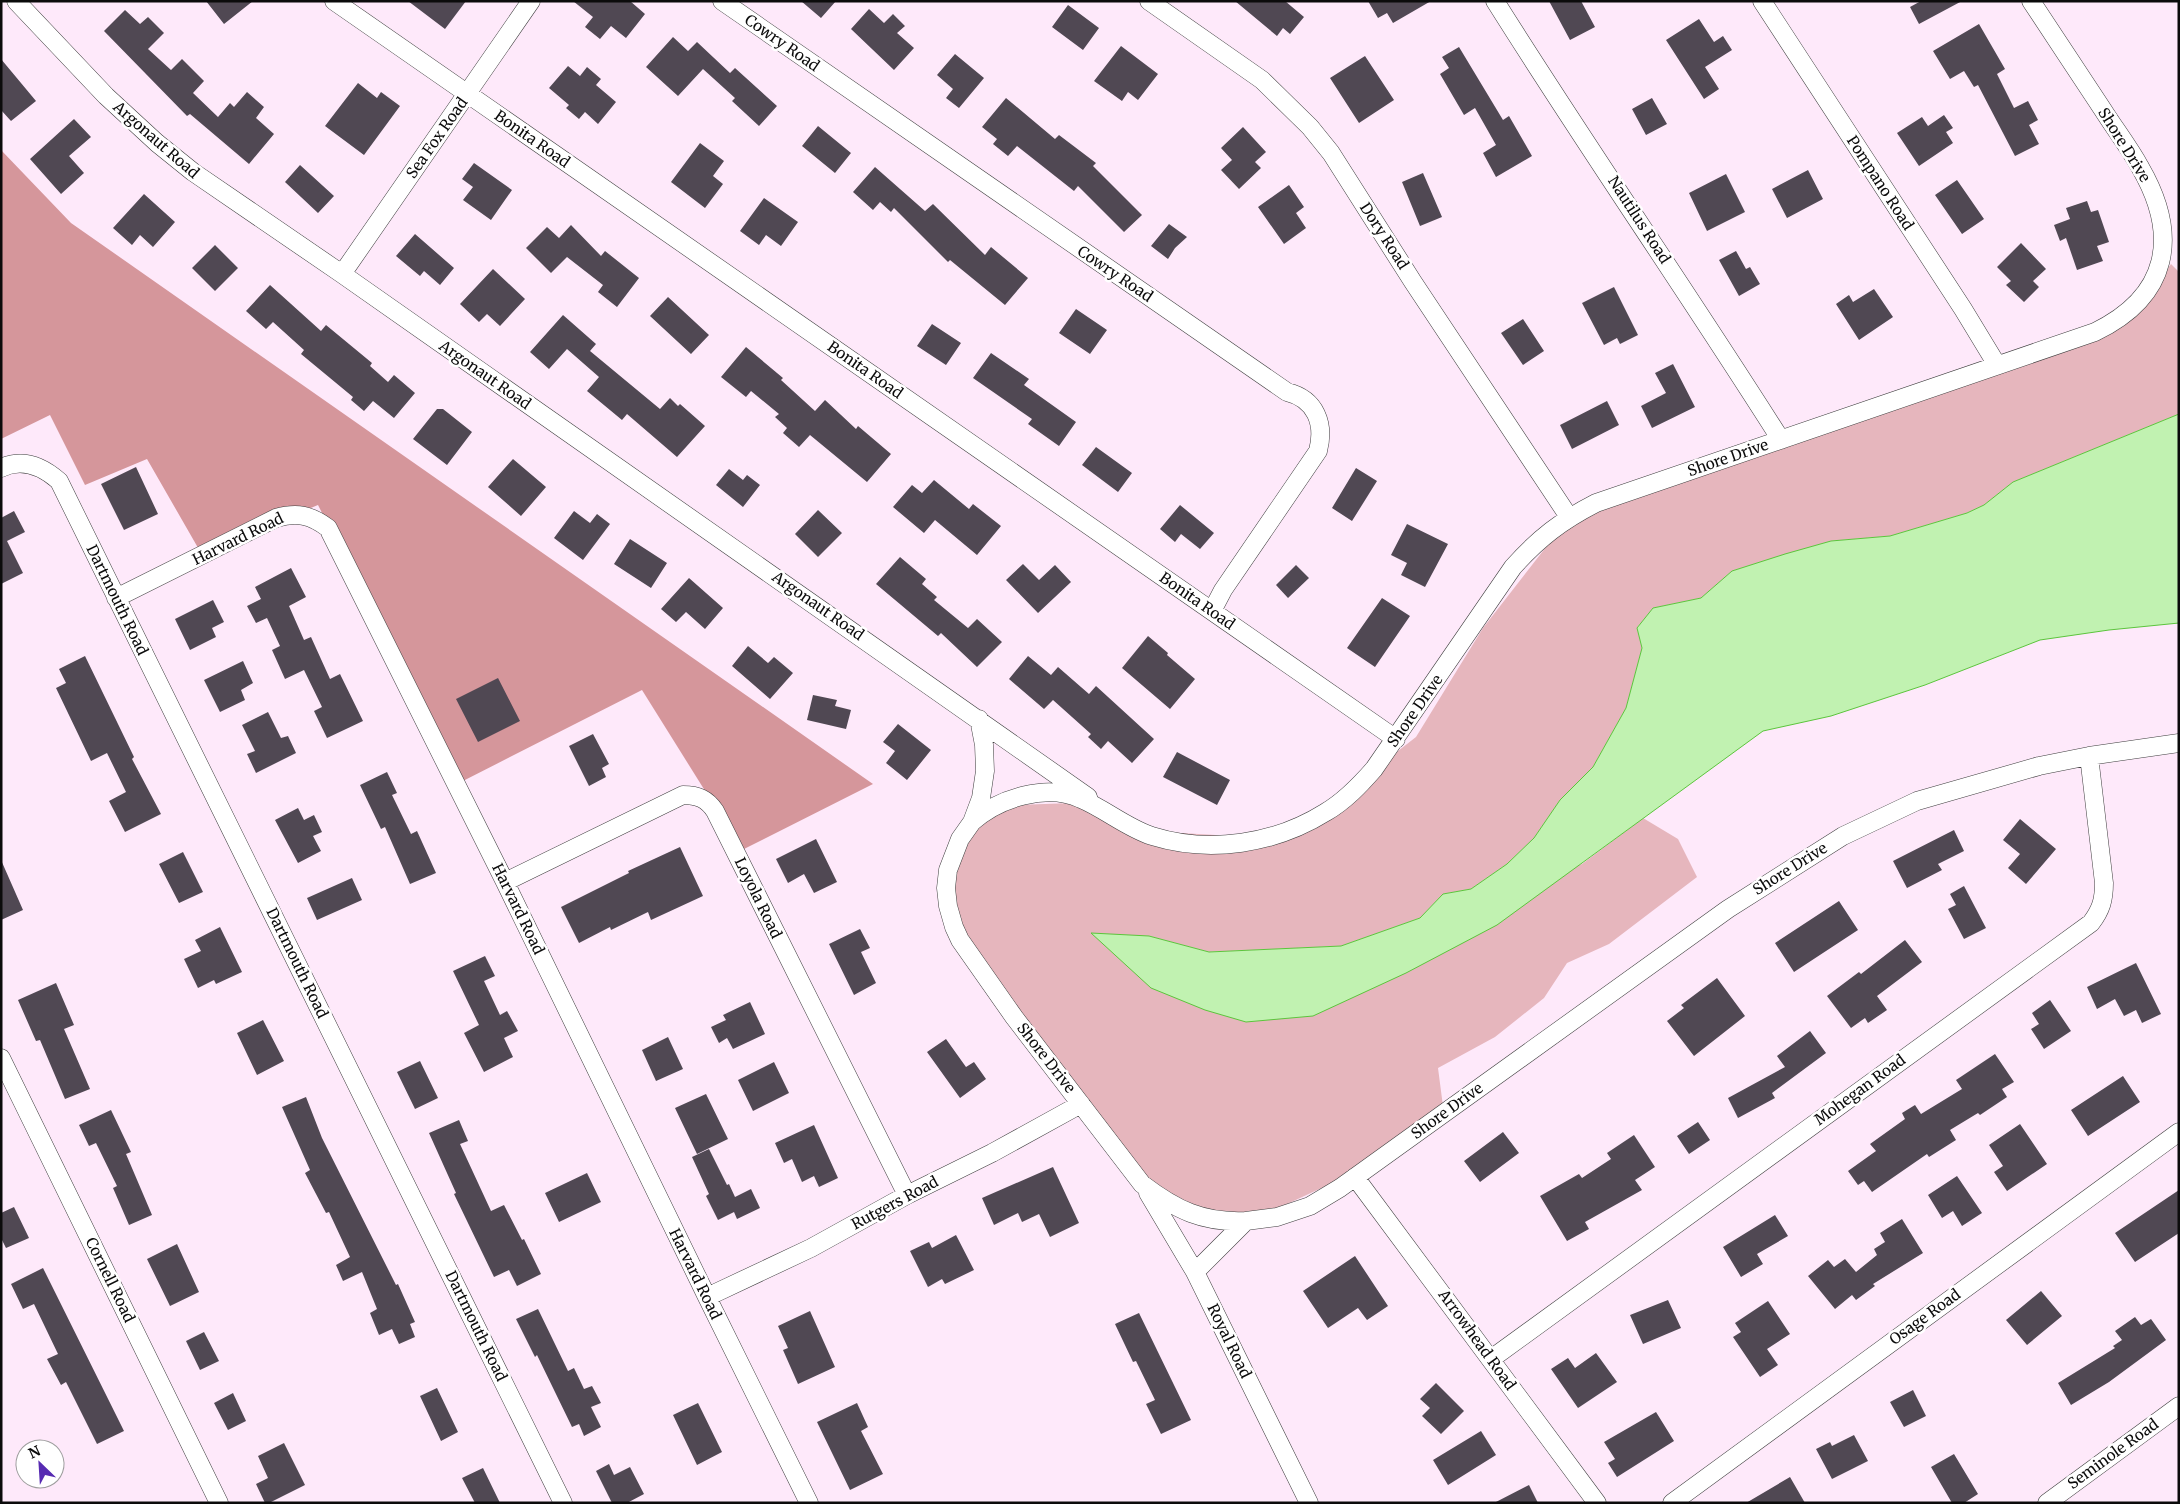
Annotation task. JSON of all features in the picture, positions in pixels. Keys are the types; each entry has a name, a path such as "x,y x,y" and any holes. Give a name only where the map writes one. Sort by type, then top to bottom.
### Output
{"street":[{"name":"Argonaut Road","path":"16,1 106,96 157,143 230,200 342,274 979,719"},
{"name":"Bonita Road","path":"334,1 1396,739"},
{"name":"Sea Fox Road","path":"342,274 531,1"},
{"name":"Cowry Road","path":"722,1 1287,392 1306,401 1315,411 1320,424 1322,438 1318,451 1223,590 1212,611"},
{"name":"Dory Road","path":"1150,1 1262,80 1310,127 1331,153 1413,282 1569,517"},
{"name":"Nautilus Road","path":"1495,1 1508,25 1555,92 1781,440"},
{"name":"Pompano Road","path":"1762,1 1963,309 1997,365"},
{"name":"Shore Drive","path":"972,822 991,808 1015,798 1036,793 1058,794 1079,798 1151,835 1172,840 1207,844 1242,843 1265,838 1298,827 1327,812 1352,792 1374,769 1513,567 1533,544 1569,517 1596,503 2096,332 2114,323 2131,311 2147,293 2156,275 2162,256 2164,236 2160,216 2141,168 2031,1"},
{"name":"Dartmouth Road","path":"1,468 20,463 34,465 48,471 58,481 564,1503"},
{"name":"Harvard Road","path":"116,598 276,518 296,514 317,520 332,534 505,882 809,1503"},
{"name":"Shore Drive","path":"979,719 1109,812"},
{"name":"Shore Drive","path":"979,719 984,745 981,798 972,822 960,839 948,870 946,888 948,906 960,940 1014,1017 1142,1184 1163,1200 1184,1212 1207,1219 1246,1221 1277,1217 1310,1206 1356,1177 1728,909 1843,836 1916,801 2039,766 2089,756 2179,743"},
{"name":"Mohegan Road","path":"1491,1359 2091,923 2099,912 2104,899 2104,883 2089,756"},
{"name":"Loyola Road","path":"505,882 683,795 702,798 710,803 716,811 907,1195"},
{"name":"Cornell Road","path":"1,1058 219,1503"},
{"name":"Rutgers Road","path":"707,1297 811,1248 907,1195 992,1153 1081,1104"},
{"name":"Osage Road","path":"1672,1503 2179,1132"},
{"name":"Arrowhead Road","path":"1356,1177 1597,1503"},
{"name":"Royal Road","path":"1142,1184 1196,1272 1309,1503"},
{"path":"1196,1272 1246,1221"},
{"name":"Seminole Road","path":"2047,1503 2179,1406"}],"shaded area":[{"path":"1,150 71,223 873,784 742,850 642,690 459,783 318,505 201,553 147,459 85,485 50,415 1,439"},
{"path":"2171,264 2179,272 2179,414 2013,482 1984,505 1967,513 1890,536 1831,541 1732,571 1701,598 1653,608 1637,628 1642,648 1626,708 1593,767 1560,800 1534,838 1507,864 1471,889 1443,894 1420,918 1341,946 1209,952 1149,936 1205,1010 1582,864 1643,818 1678,839 1697,877 1609,944 1567,963 1544,998 1495,1037 1438,1068 1444,1114 1388,1157 1251,1221 1165,1205 949,917 953,859 979,823 1015,805 1073,803 1129,830 1285,839 1416,737 1483,628 1564,524 2128,320"},
{"path":"2179,414 2179,623 2109,630 2040,640 1925,685 1831,716 1763,731 1497,925 1406,973 1313,1016 1246,1022 1205,1010 1151,988 1091,933 1149,936 1209,952 1341,946 1420,918 1443,894 1471,889 1507,864 1534,838 1560,800 1593,767 1626,708 1642,648 1637,628 1653,608 1701,598 1732,571 1785,554 1831,541 1890,536 1967,513 1984,505 2013,482"}],"building":[{"path":"206,1 253,1 224,24"},
{"path":"408,1 466,1 445,29"},
{"path":"573,1 630,1 645,14 626,38 611,26 600,39 585,27 593,17"},
{"path":"801,1 836,1 821,18"},
{"path":"1235,1 1285,1 1304,17 1290,34 1283,28 1277,36"},
{"path":"1368,1 1431,1 1393,23 1387,13 1378,18"},
{"path":"1549,1 1581,1 1595,27 1570,40"},
{"path":"1921,1 1962,1 1919,24 1910,7"},
{"path":"1068,5 1099,28 1083,50 1052,27"},
{"path":"869,9 884,23 893,14 905,26 897,33 914,48 894,70 851,29"},
{"path":"125,10 140,24 148,17 164,33 148,49 171,70 182,59 204,81 193,93 218,117 230,103 234,107 247,92 264,107 256,118 274,134 249,164 190,114 187,116 104,31"},
{"path":"1699,19 1714,42 1723,36 1732,50 1705,67 1719,89 1704,99 1666,40"},
{"path":"1979,24 2005,69 1997,74 2014,108 2028,101 2038,120 2029,125 2039,144 2015,156 1978,85 1974,87 1964,71 1950,79 1933,51"},
{"path":"673,37 688,51 697,42 730,73 735,68 777,106 759,126 732,101 735,98 703,69 678,96 646,67"},
{"path":"1121,46 1158,74 1138,100 1128,92 1122,101 1094,81"},
{"path":"1459,47 1503,120 1509,116 1532,156 1496,177 1483,153 1496,145 1475,108 1464,115 1440,74 1449,68 1442,57"},
{"path":"955,54 984,78 959,108 946,98 953,89 937,75"},
{"path":"1365,56 1394,100 1359,123 1330,78"},
{"path":"1,59 36,101 11,121 1,110"},
{"path":"568,66 580,76 587,67 601,79 596,85 616,102 598,124 585,112 579,119 566,108 569,105 549,88"},
{"path":"358,83 377,98 381,92 400,106 364,155 325,126"},
{"path":"1006,98 1055,139 1059,135 1096,163 1093,166 1142,215 1124,232 1078,186 1074,191 1017,146 1008,156 993,144 997,139 982,127"},
{"path":"1652,98 1667,124 1646,135 1632,109"},
{"path":"1944,115 1953,128 1946,132 1953,143 1919,166 1897,133 1922,117 1928,126"},
{"path":"74,119 91,137 69,156 84,173 61,194 30,159"},
{"path":"818,126 851,153 835,173 802,146"},
{"path":"1243,127 1266,152 1255,162 1261,168 1239,189 1221,170 1232,160 1221,148"},
{"path":"700,143 724,161 713,176 723,184 705,208 671,182"},
{"path":"474,163 512,190 491,220 463,200 473,187 462,179"},
{"path":"300,165 334,196 318,213 285,182"},
{"path":"875,167 925,211 933,204 985,255 991,247 1028,278 1005,305 950,260 948,262 894,208 891,212 880,202 873,210 853,192"},
{"path":"1808,170 1823,199 1787,218 1772,189"},
{"path":"1423,173 1442,217 1420,226 1402,182"},
{"path":"1726,174 1745,212 1707,231 1689,193"},
{"path":"1957,180 1984,219 1962,234 1935,195"},
{"path":"1289,185 1304,207 1296,213 1306,228 1284,244 1258,207"},
{"path":"144,194 175,222 153,247 140,235 132,245 113,228"},
{"path":"764,198 798,222 781,246 766,235 759,245 740,231"},
{"path":"2087,201 2091,212 2098,210 2109,242 2097,246 2103,261 2077,270 2066,238 2060,241 2054,225 2070,219 2066,208"},
{"path":"1169,224 1187,237 1175,248 1168,259 1151,246"},
{"path":"571,225 601,256 605,251 639,278 617,307 598,292 603,285 567,257 551,273 526,248 547,227 559,238"},
{"path":"415,234 454,268 440,285 424,271 420,276 396,256"},
{"path":"2021,243 2046,269 2033,281 2039,287 2024,302 2006,285 2011,281 1997,267"},
{"path":"215,245 238,268 215,291 192,268"},
{"path":"1736,251 1746,269 1750,267 1760,284 1739,296 1719,260"},
{"path":"493,269 525,299 500,326 487,314 479,322 460,304"},
{"path":"270,285 321,331 326,325 372,363 370,366 388,382 394,375 415,393 394,418 373,401 364,411 351,400 353,397 301,354 304,350 273,322 266,329 246,311"},
{"path":"1614,287 1638,335 1620,344 1617,338 1604,345 1582,303"},
{"path":"1874,289 1893,317 1859,340 1836,304 1849,295 1853,302"},
{"path":"668,297 709,335 691,354 650,316"},
{"path":"1076,309 1107,330 1090,354 1059,333"},
{"path":"563,315 596,344 590,351 660,409 670,398 678,406 680,404 705,426 677,457 627,414 622,420 587,391 599,377 567,349 549,369 530,352"},
{"path":"1523,319 1544,351 1523,365 1501,333"},
{"path":"932,324 961,343 946,365 917,346"},
{"path":"746,347 783,378 781,380 815,411 825,400 856,429 858,426 891,454 867,482 810,435 799,447 783,433 787,428 775,417 779,414 751,391 746,397 721,377"},
{"path":"991,353 1029,379 1024,385 1076,422 1059,446 1028,424 1032,419 973,378"},
{"path":"1673,364 1695,407 1652,428 1641,406 1666,393 1655,373"},
{"path":"1607,401 1619,425 1572,449 1560,425"},
{"path":"437,409 443,409 472,432 447,465 413,439"},
{"path":"1096,447 1132,473 1118,492 1082,465"},
{"path":"513,459 546,487 521,516 488,487"},
{"path":"136,467 158,514 124,530 101,484"},
{"path":"1356,468 1377,481 1352,521 1332,508"},
{"path":"729,469 743,480 747,475 760,485 743,507 716,485"},
{"path":"934,480 969,509 973,504 1001,526 977,555 935,520 924,533 893,507 912,485 922,493"},
{"path":"1180,505 1214,533 1200,549 1181,534 1175,542 1160,529"},
{"path":"818,510 842,533 818,557 795,534"},
{"path":"14,511 25,532 7,541 23,573 1,584 1,518"},
{"path":"574,511 590,523 597,514 610,524 583,560 554,538"},
{"path":"1407,524 1448,544 1425,587 1401,575 1407,563 1391,555"},
{"path":"630,539 667,563 651,588 614,564"},
{"path":"900,557 926,579 922,584 937,597 934,600 968,628 977,619 1002,642 977,667 941,633 938,636 876,584"},
{"path":"1023,564 1039,580 1055,565 1071,582 1038,613 1006,580"},
{"path":"1296,565 1309,578 1288,598 1276,585"},
{"path":"291,568 306,597 289,606 304,640 311,637 330,679 340,674 363,721 327,738 314,711 322,707 304,670 285,679 272,650 280,646 267,618 256,623 247,606 261,599 255,587"},
{"path":"689,578 723,608 705,629 686,612 676,622 661,609"},
{"path":"1382,598 1410,616 1375,667 1347,648"},
{"path":"213,600 224,622 212,628 216,637 190,650 175,619"},
{"path":"1148,636 1195,679 1170,709 1122,668"},
{"path":"748,646 768,663 774,657 793,673 770,699 732,666"},
{"path":"85,656 134,757 132,759 161,814 125,832 109,801 126,792 107,753 91,761 56,688 66,683 59,669"},
{"path":"1028,656 1051,675 1058,667 1089,694 1096,686 1154,739 1132,763 1108,741 1101,749 1088,737 1091,734 1053,700 1044,709 1009,679"},
{"path":"243,661 253,683 241,690 245,700 220,712 204,680"},
{"path":"498,678 520,721 478,742 456,699"},
{"path":"813,695 837,700 835,706 851,710 846,729 807,720"},
{"path":"268,712 281,738 288,736 296,753 256,773 247,754 255,751 242,725"},
{"path":"898,724 931,750 907,780 886,763 895,751 883,742"},
{"path":"593,734 609,764 602,768 606,777 589,786 569,746"},
{"path":"1177,752 1230,780 1217,805 1163,777"},
{"path":"387,772 397,793 392,795 411,834 417,831 436,873 410,884 385,827 381,829 360,785"},
{"path":"298,808 304,820 314,815 322,832 313,836 321,851 298,863 275,820"},
{"path":"2020,819 2056,849 2026,884 2008,868 2020,854 2003,840"},
{"path":"1954,830 1964,851 1938,864 1942,870 1907,888 1893,861"},
{"path":"816,839 837,882 814,893 804,874 788,883 776,859"},
{"path":"680,847 703,896 651,920 648,912 611,930 610,927 579,943 561,907 629,873 628,871"},
{"path":"183,852 203,892 179,903 159,864"},
{"path":"1,860 23,910 1,920"},
{"path":"352,878 362,900 317,920 307,898"},
{"path":"1964,886 1986,928 1964,939 1948,909 1956,905 1950,894"},
{"path":"1839,901 1858,930 1794,972 1775,943"},
{"path":"220,927 242,972 216,984 214,980 198,988 184,959 201,951 195,940"},
{"path":"860,929 870,948 861,952 876,983 854,995 829,944"},
{"path":"1905,940 1922,962 1877,996 1887,1010 1868,1023 1865,1018 1851,1028 1827,996 1859,972 1861,974"},
{"path":"485,956 495,976 484,981 500,1015 507,1011 518,1031 504,1038 513,1057 484,1072 464,1033 479,1025 453,971"},
{"path":"2136,963 2161,1014 2142,1023 2136,1010 2124,1016 2115,999 2097,1009 2087,987"},
{"path":"1717,978 1745,1016 1694,1056 1667,1021 1684,1008 1681,1005"},
{"path":"56,983 74,1025 64,1029 90,1089 65,1099 40,1040 36,1041 18,1000"},
{"path":"2050,1000 2071,1031 2044,1049 2031,1029 2039,1024 2032,1013"},
{"path":"750,1002 765,1034 733,1049 727,1038 719,1043 711,1027 726,1020 723,1015"},
{"path":"263,1020 284,1061 257,1075 237,1033"},
{"path":"1810,1031 1826,1053 1772,1093 1775,1098 1738,1118 1728,1098 1785,1067 1777,1056"},
{"path":"668,1037 683,1069 656,1081 642,1050"},
{"path":"946,1039 966,1067 974,1062 986,1079 960,1098 927,1052"},
{"path":"1995,1054 2014,1082 2002,1089 2007,1097 1980,1115 1978,1113 1950,1130 1956,1140 1929,1157 1927,1154 1872,1192 1864,1181 1858,1185 1848,1171 1876,1151 1870,1144 1905,1119 1902,1113 1915,1105 1921,1114 1962,1089 1956,1080"},
{"path":"420,1061 438,1098 415,1109 397,1072"},
{"path":"774,1062 789,1093 753,1111 738,1080"},
{"path":"2123,1076 2140,1102 2088,1136 2071,1110"},
{"path":"706,1094 728,1139 697,1154 675,1108"},
{"path":"306,1097 322,1138 396,1285 398,1284 415,1322 410,1324 415,1337 399,1344 392,1329 379,1335 370,1313 377,1309 362,1272 343,1281 336,1265 350,1257 329,1212 326,1213 305,1173 310,1170 282,1107"},
{"path":"111,1110 131,1152 126,1154 152,1215 129,1225 113,1188 117,1186 96,1143 89,1146 79,1125"},
{"path":"459,1120 468,1141 460,1144 491,1211 504,1205 522,1240 524,1239 541,1274 517,1286 509,1270 494,1277 454,1194 456,1193 429,1133"},
{"path":"1698,1122 1710,1140 1689,1154 1677,1136"},
{"path":"2020,1124 2047,1164 2007,1191 1994,1172 2003,1166 1989,1145"},
{"path":"814,1125 838,1178 819,1187 814,1176 802,1182 792,1159 784,1163 775,1143"},
{"path":"1503,1132 1519,1153 1480,1182 1464,1161"},
{"path":"1634,1135 1655,1167 1635,1180 1642,1190 1585,1222 1589,1229 1567,1241 1540,1196 1579,1174 1582,1178 1611,1159 1607,1153"},
{"path":"709,1149 735,1197 751,1189 760,1208 737,1219 734,1212 718,1220 706,1196 709,1194 692,1157"},
{"path":"1053,1167 1079,1223 1050,1237 1039,1214 1022,1222 1018,1213 994,1225 982,1198"},
{"path":"587,1173 601,1202 559,1222 545,1193"},
{"path":"1957,1176 1982,1213 1962,1226 1953,1211 1942,1218 1928,1195"},
{"path":"2179,1190 2179,1233 2135,1262 2115,1233"},
{"path":"14,1207 29,1238 6,1248 1,1238 1,1213"},
{"path":"1775,1215 1788,1236 1757,1254 1763,1264 1741,1277 1723,1247"},
{"path":"1902,1219 1923,1253 1873,1284 1875,1286 1856,1300 1852,1295 1835,1309 1808,1276 1828,1260 1834,1267 1845,1259 1856,1272 1877,1255 1874,1249 1885,1242 1880,1233"},
{"path":"956,1235 974,1270 945,1284 942,1279 928,1287 910,1251 929,1242 932,1248"},
{"path":"177,1244 199,1292 170,1306 147,1259"},
{"path":"1355,1256 1388,1306 1367,1320 1358,1308 1328,1328 1303,1291"},
{"path":"43,1268 124,1431 97,1444 66,1382 61,1385 47,1359 58,1354 34,1304 23,1309 11,1284"},
{"path":"2041,1291 2062,1316 2027,1345 2006,1320"},
{"path":"1668,1300 1681,1328 1643,1344 1630,1315"},
{"path":"1768,1301 1790,1334 1767,1349 1778,1365 1760,1377 1733,1337 1741,1332 1735,1323"},
{"path":"538,1309 568,1371 574,1368 584,1389 592,1386 601,1403 591,1407 601,1427 584,1436 579,1424 572,1427 537,1355 535,1357 516,1319"},
{"path":"810,1311 835,1367 798,1384 783,1350 788,1348 778,1326"},
{"path":"1139,1313 1191,1420 1161,1434 1146,1404 1155,1400 1136,1361 1133,1362 1115,1324"},
{"path":"2135,1317 2141,1325 2151,1319 2166,1340 2109,1382 2071,1405 2058,1383 2115,1348 2113,1346 2122,1340 2115,1331"},
{"path":"204,1332 219,1361 200,1370 186,1341"},
{"path":"1596,1353 1617,1382 1578,1408 1551,1369 1568,1358 1575,1368"},
{"path":"1436,1383 1464,1411 1441,1434 1422,1416 1430,1408 1420,1399"},
{"path":"437,1388 458,1432 441,1441 420,1396"},
{"path":"1913,1390 1926,1416 1904,1427 1890,1402"},
{"path":"233,1393 246,1421 228,1430 214,1403"},
{"path":"698,1403 722,1452 697,1465 673,1415"},
{"path":"857,1403 868,1427 861,1431 883,1474 850,1490 817,1422"},
{"path":"1656,1412 1674,1441 1617,1477 1608,1463 1615,1459 1604,1442"},
{"path":"1481,1431 1496,1455 1448,1485 1433,1460"},
{"path":"1854,1435 1868,1461 1832,1479 1816,1449 1830,1442 1832,1446"},
{"path":"284,1443 305,1485 269,1503 265,1503 256,1484 268,1478 258,1456"},
{"path":"1954,1454 1978,1494 1964,1503 1952,1503 1931,1467"},
{"path":"609,1464 614,1475 630,1467 644,1494 627,1503 612,1503 596,1471"},
{"path":"483,1468 500,1503 475,1503 462,1478"},
{"path":"1790,1477 1805,1503 1746,1503"},
{"path":"1529,1485 1538,1503 1494,1503"}]}
